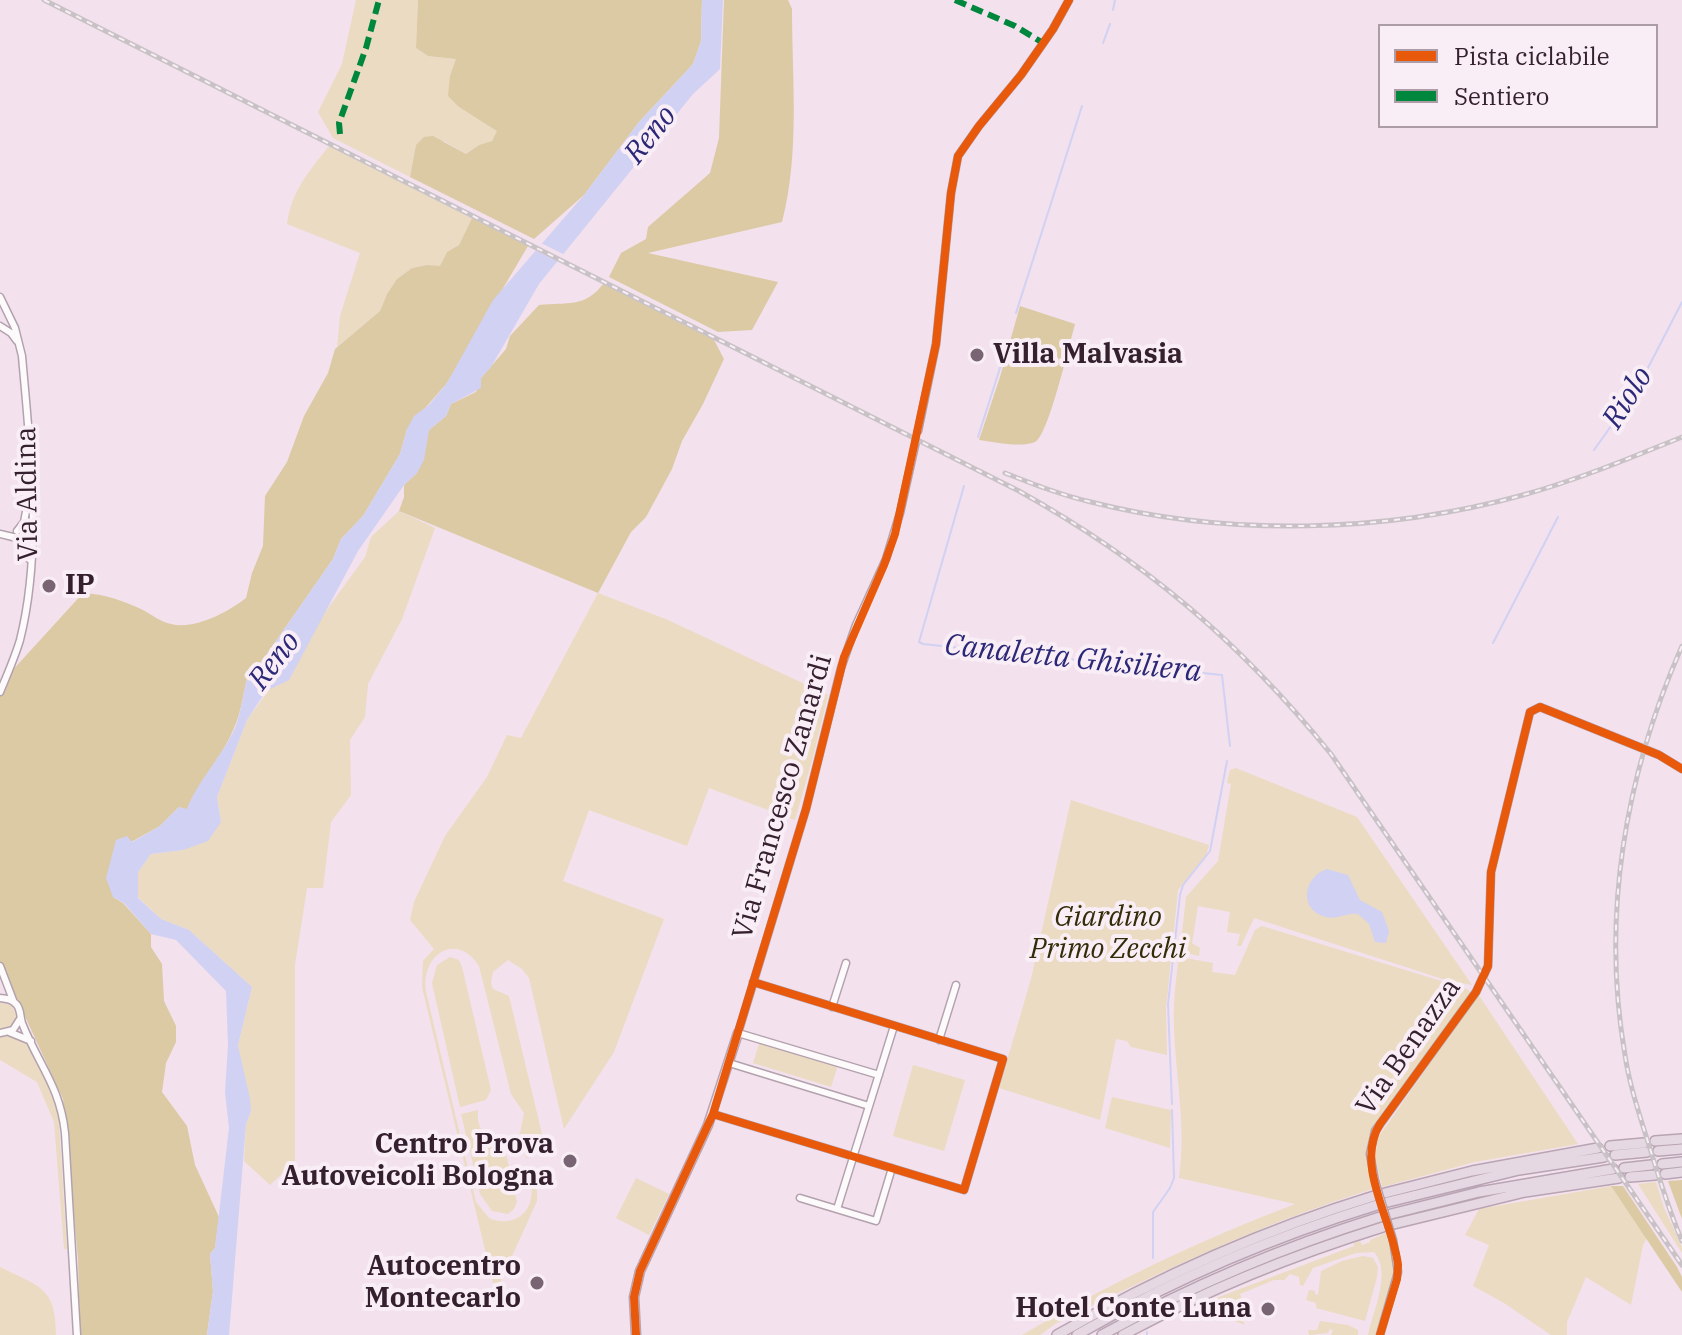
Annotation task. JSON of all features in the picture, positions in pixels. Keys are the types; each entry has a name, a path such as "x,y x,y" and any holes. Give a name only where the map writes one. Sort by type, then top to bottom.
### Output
{"highway":[{"path":"1682,1139 1657,1146 1682,1149"},
{"path":"1612,1151 1645,1147"},
{"path":"1386,1198 1486,1167 1601,1152"},
{"path":"1630,1177 1682,1162"},
{"path":"1624,1168 1682,1172"},
{"path":"1102,1335 1230,1272 1301,1244 1523,1183 1616,1174"},
{"path":"1057,1335 1131,1294 1217,1254 1292,1223 1375,1201 1228,1259 1077,1335"},
{"path":"1123,1335 1244,1277 1387,1221"}],"main road":[{"name":"Via Francesco Zanardi","path":"636,1335 634,1297 640,1271 713,1114 738,1033"}],"street":[{"path":"918,431 936,344 951,193 958,156 972,134 1021,75 1069,0"},
{"name":"Via Aldina","path":"0,297 15,328 22,356 32,534 26,611 19,643 0,692"},
{"path":"0,326 15,337 22,356"},
{"name":"Via Francesco Zanardi","path":"738,1033 806,809 844,657 895,534 916,441"},
{"path":"17,535 25,517 30,481"},
{"path":"1,534 32,534"},
{"path":"17,535 28,552 31,565"},
{"name":"Via Benazza","path":"1380,1335 1398,1272 1370,1150 1375,1131 1476,992 1488,966 1491,872 1530,712 1540,707 1659,755 1682,769"},
{"path":"832,1007 846,963"},
{"path":"0,966 10,996 20,1011 16,1027 9,1032"},
{"path":"0,973 0,987"},
{"name":"Via Francesco Zanardi","path":"713,1114 964,1190 1003,1059 753,982"},
{"path":"939,1040 956,985"},
{"path":"0,998 15,1003"},
{"path":"20,1019 55,1088 63,1117 77,1335"},
{"path":"837,1209 894,1026"},
{"path":"0,1033 20,1035 33,1043"},
{"path":"738,1033 879,1075"},
{"path":"729,1063 869,1106"},
{"path":"800,1198 876,1221 892,1168"}],"green space":[{"path":"356,0 418,0 416,48 428,56 457,59 450,76 459,107 498,130 492,141 466,154 444,141 416,145 410,177 333,138 318,112 342,64"},
{"path":"329,146 472,218 459,245 447,252 440,267 427,265 412,268 397,279 380,311 337,347 340,316 360,253 287,224 297,191"},
{"path":"399,511 435,528 402,619 368,684 365,717 350,740 351,795 331,822 323,888 307,888 295,965 295,1162 270,1185 244,1161 246,1124 251,1111 238,1045 252,987 189,930 161,919 138,897 138,872 151,854 183,850 221,822 217,797 247,720 365,557 371,537"},
{"path":"598,593 668,620 828,695 795,820 709,788 687,846 589,810 563,881 664,919 614,1052 564,1129 529,978 508,960 493,972 493,989 509,996 542,1134 540,1146 534,1155 526,1158 520,1133 524,1113 511,1094 479,966 461,950 451,949 434,958 426,979 426,992 476,1202 489,1218 509,1221 521,1216 529,1205 532,1191 529,1171 537,1191 537,1201 499,1285 493,1283 422,987 423,961 434,949 410,920 414,902 445,836 487,777 507,735 521,738"},
{"path":"1236,768 1357,817 1472,985 1446,980 1254,918 1241,946 1237,946 1240,934 1227,932 1230,912 1198,906 1192,943 1200,948 1199,956 1180,952 1186,897 1218,861 1231,784 1227,783 1230,770"},
{"name":"Giardino Primo Zecchi","path":"1071,800 1209,845 1206,856 1178,890 1166,1008 1167,1055 1131,1047 1127,1041 1116,1039 1100,1120 999,1088 1031,979"},
{"path":"1262,926 1467,989 1471,993 1369,1136 1367,1163 1373,1189 1291,1217 1211,1250 1055,1324 1040,1335 1022,1335 1156,1264 1295,1204 1179,1178 1181,1120 1174,1016 1178,962 1180,957 1213,963 1212,972 1235,975 1255,930"},
{"path":"450,957 459,960 462,967 491,1090 486,1100 460,1107 432,983 437,965"},
{"path":"1478,994 1578,1144 1475,1162 1382,1187 1375,1158 1378,1138"},
{"path":"0,1002 12,1006 16,1014 15,1022 8,1029 0,1029"},
{"path":"9,1035 28,1043 58,1107 67,1249 64,1249 54,1122 37,1082 0,1060 0,1037"},
{"path":"760,1041 838,1065 831,1087 753,1063"},
{"path":"913,1065 965,1080 944,1151 893,1136"},
{"path":"1112,1097 1171,1110 1170,1148 1105,1128"},
{"path":"478,1110 482,1131 505,1149 517,1202 508,1214 492,1211 480,1194 461,1114"},
{"path":"636,1178 669,1194 649,1235 616,1218"},
{"path":"1656,1182 1682,1247 1682,1253 1638,1184"},
{"path":"1611,1186 1647,1238 1631,1305 1586,1277 1567,1322 1567,1335 1551,1335 1473,1286 1489,1245 1465,1235 1479,1209"},
{"path":"1386,1233 1395,1266 1377,1335 1368,1335 1381,1281 1379,1260 1374,1252 1356,1253 1313,1268 1303,1286 1299,1277 1290,1274 1284,1280 1274,1280 1240,1294 1242,1300 1238,1313 1245,1325 1206,1310 1203,1303 1354,1246 1354,1243 1360,1241 1362,1245 1370,1242"},
{"path":"1363,1256 1373,1258 1378,1267 1365,1321 1316,1308 1316,1303 1306,1300 1309,1290 1318,1295 1321,1271"},
{"path":"0,1267 35,1284 49,1297 56,1335 0,1335"},
{"path":"1320,1321 1348,1325 1358,1330 1358,1335 1331,1335 1333,1330 1330,1329 1328,1333 1309,1335 1308,1330 1317,1330"}],"shaded area":[{"path":"418,0 702,0 701,41 693,64 639,122 584,195 534,239 410,177 416,145 424,137 433,136 466,154 492,141 497,131 459,107 448,96 456,59 428,56 416,48"},
{"path":"724,0 788,0 792,9 794,116 791,170 782,222 648,253 778,282 752,330 718,332 609,277 621,253 646,239 648,227 710,173 719,138"},
{"path":"472,218 528,246 447,383 407,429 400,454 363,516 341,539 333,559 262,661 258,673 247,679 229,739 187,810 179,807 160,826 131,842 113,897 123,903 151,934 151,947 162,964 164,1001 176,1026 176,1042 166,1063 162,1092 187,1126 195,1165 219,1217 215,1248 210,1254 213,1291 207,1335 80,1335 78,1259 63,1099 0,962 0,684 83,593 114,598 164,622 180,625 211,618 246,598 263,546 265,496 287,462 304,416 328,373 335,349 380,311 397,279 412,268 440,266 447,252 459,245"},
{"path":"603,284 714,340 724,359 682,441 672,469 646,517 631,532 598,593 399,511 404,485 417,473 429,430 446,416 451,404 476,392 481,378 506,349 510,336 539,305 582,300"},
{"path":"1020,306 1075,324 1058,388 1046,424 1035,442 1015,445 979,440 1000,377"},
{"path":"1682,1180 1682,1219 1668,1181"},
{"path":"1611,1186 1623,1186 1677,1267 1682,1277 1682,1292"}],"water":[{"name":"Reno","path":"702,0 723,0 720,69 693,94 539,284 491,367 481,378 481,388 451,404 446,416 429,430 424,460 417,473 404,485 358,551 289,680 266,691 247,720 217,797 221,822 208,841 183,850 151,854 138,872 138,898 161,919 189,930 252,987 238,1045 251,1111 246,1124 229,1335 207,1335 213,1291 210,1254 215,1248 229,1128 225,1093 228,1045 226,991 176,940 151,934 124,903 113,897 106,878 116,840 127,836 132,842 160,826 179,807 187,809 235,728 247,679 258,673 262,661 333,559 341,539 363,516 400,454 414,416 429,405 447,383 493,300 584,195 639,122 693,64 701,41"},
{"path":"1327,869 1348,875 1360,900 1382,912 1389,931 1386,943 1375,942 1369,924 1358,914 1330,918 1311,908 1307,893 1309,886 1319,873"}],"pier":[{"path":"539,242 567,256 561,263 532,249"}],"waterway":[{"name":"Canaletta Ghisiliera","path":"1113,10 1115,0"},
{"name":"Canaletta Ghisiliera","path":"1103,43 1110,24"},
{"name":"Canaletta Ghisiliera","path":"1016,313 1082,106"},
{"name":"Riolo","path":"1594,450 1636,391 1682,302"},
{"name":"Canaletta Ghisiliera","path":"978,437 1007,346"},
{"name":"Canaletta Ghisiliera","path":"964,486 919,642 1222,675 1230,746"},
{"name":"Riolo","path":"1493,643 1558,517"},
{"name":"Canaletta Ghisiliera","path":"1172,1104 1168,1004 1180,895 1183,885 1210,851 1227,761"},
{"name":"Canaletta Ghisiliera","path":"1153,1258 1153,1212 1174,1178 1172,1110"}],"railway":[{"path":"44,0 1019,491 1108,546 1149,576 1188,607 1261,675 1331,754 1682,1265"},
{"path":"1005,473 1058,493 1143,513 1197,521 1307,526 1417,517 1471,508 1583,476 1682,437"},
{"path":"1682,646 1662,695 1633,795 1617,899 1616,951 1618,1003 1630,1080 1662,1188 1682,1241"}],"marked path":[{"path":"340,134 339,123 366,48 379,0"},
{"path":"955,0 1015,26 1043,43"}],"cycle path":[{"path":"636,1335 634,1297 640,1271 713,1114 806,809 844,657 895,534 936,344 951,193 958,156 1021,75 1069,0"},
{"path":"1380,1335 1397,1279 1398,1265 1373,1175 1373,1140 1380,1124 1476,992 1488,966 1491,872 1530,712 1540,707 1659,755 1682,769"},
{"path":"713,1114 964,1190 1003,1059 753,982"}],"place":[{"name":"Villa Malvasia","path":"977,355"},
{"name":"IP","path":"49,586"},
{"name":"Centro Prova Autoveicoli Bologna","path":"570,1161"},
{"name":"Autocentro Montecarlo","path":"537,1283"},
{"name":"Hotel Conte Luna","path":"1268,1309"}]}
